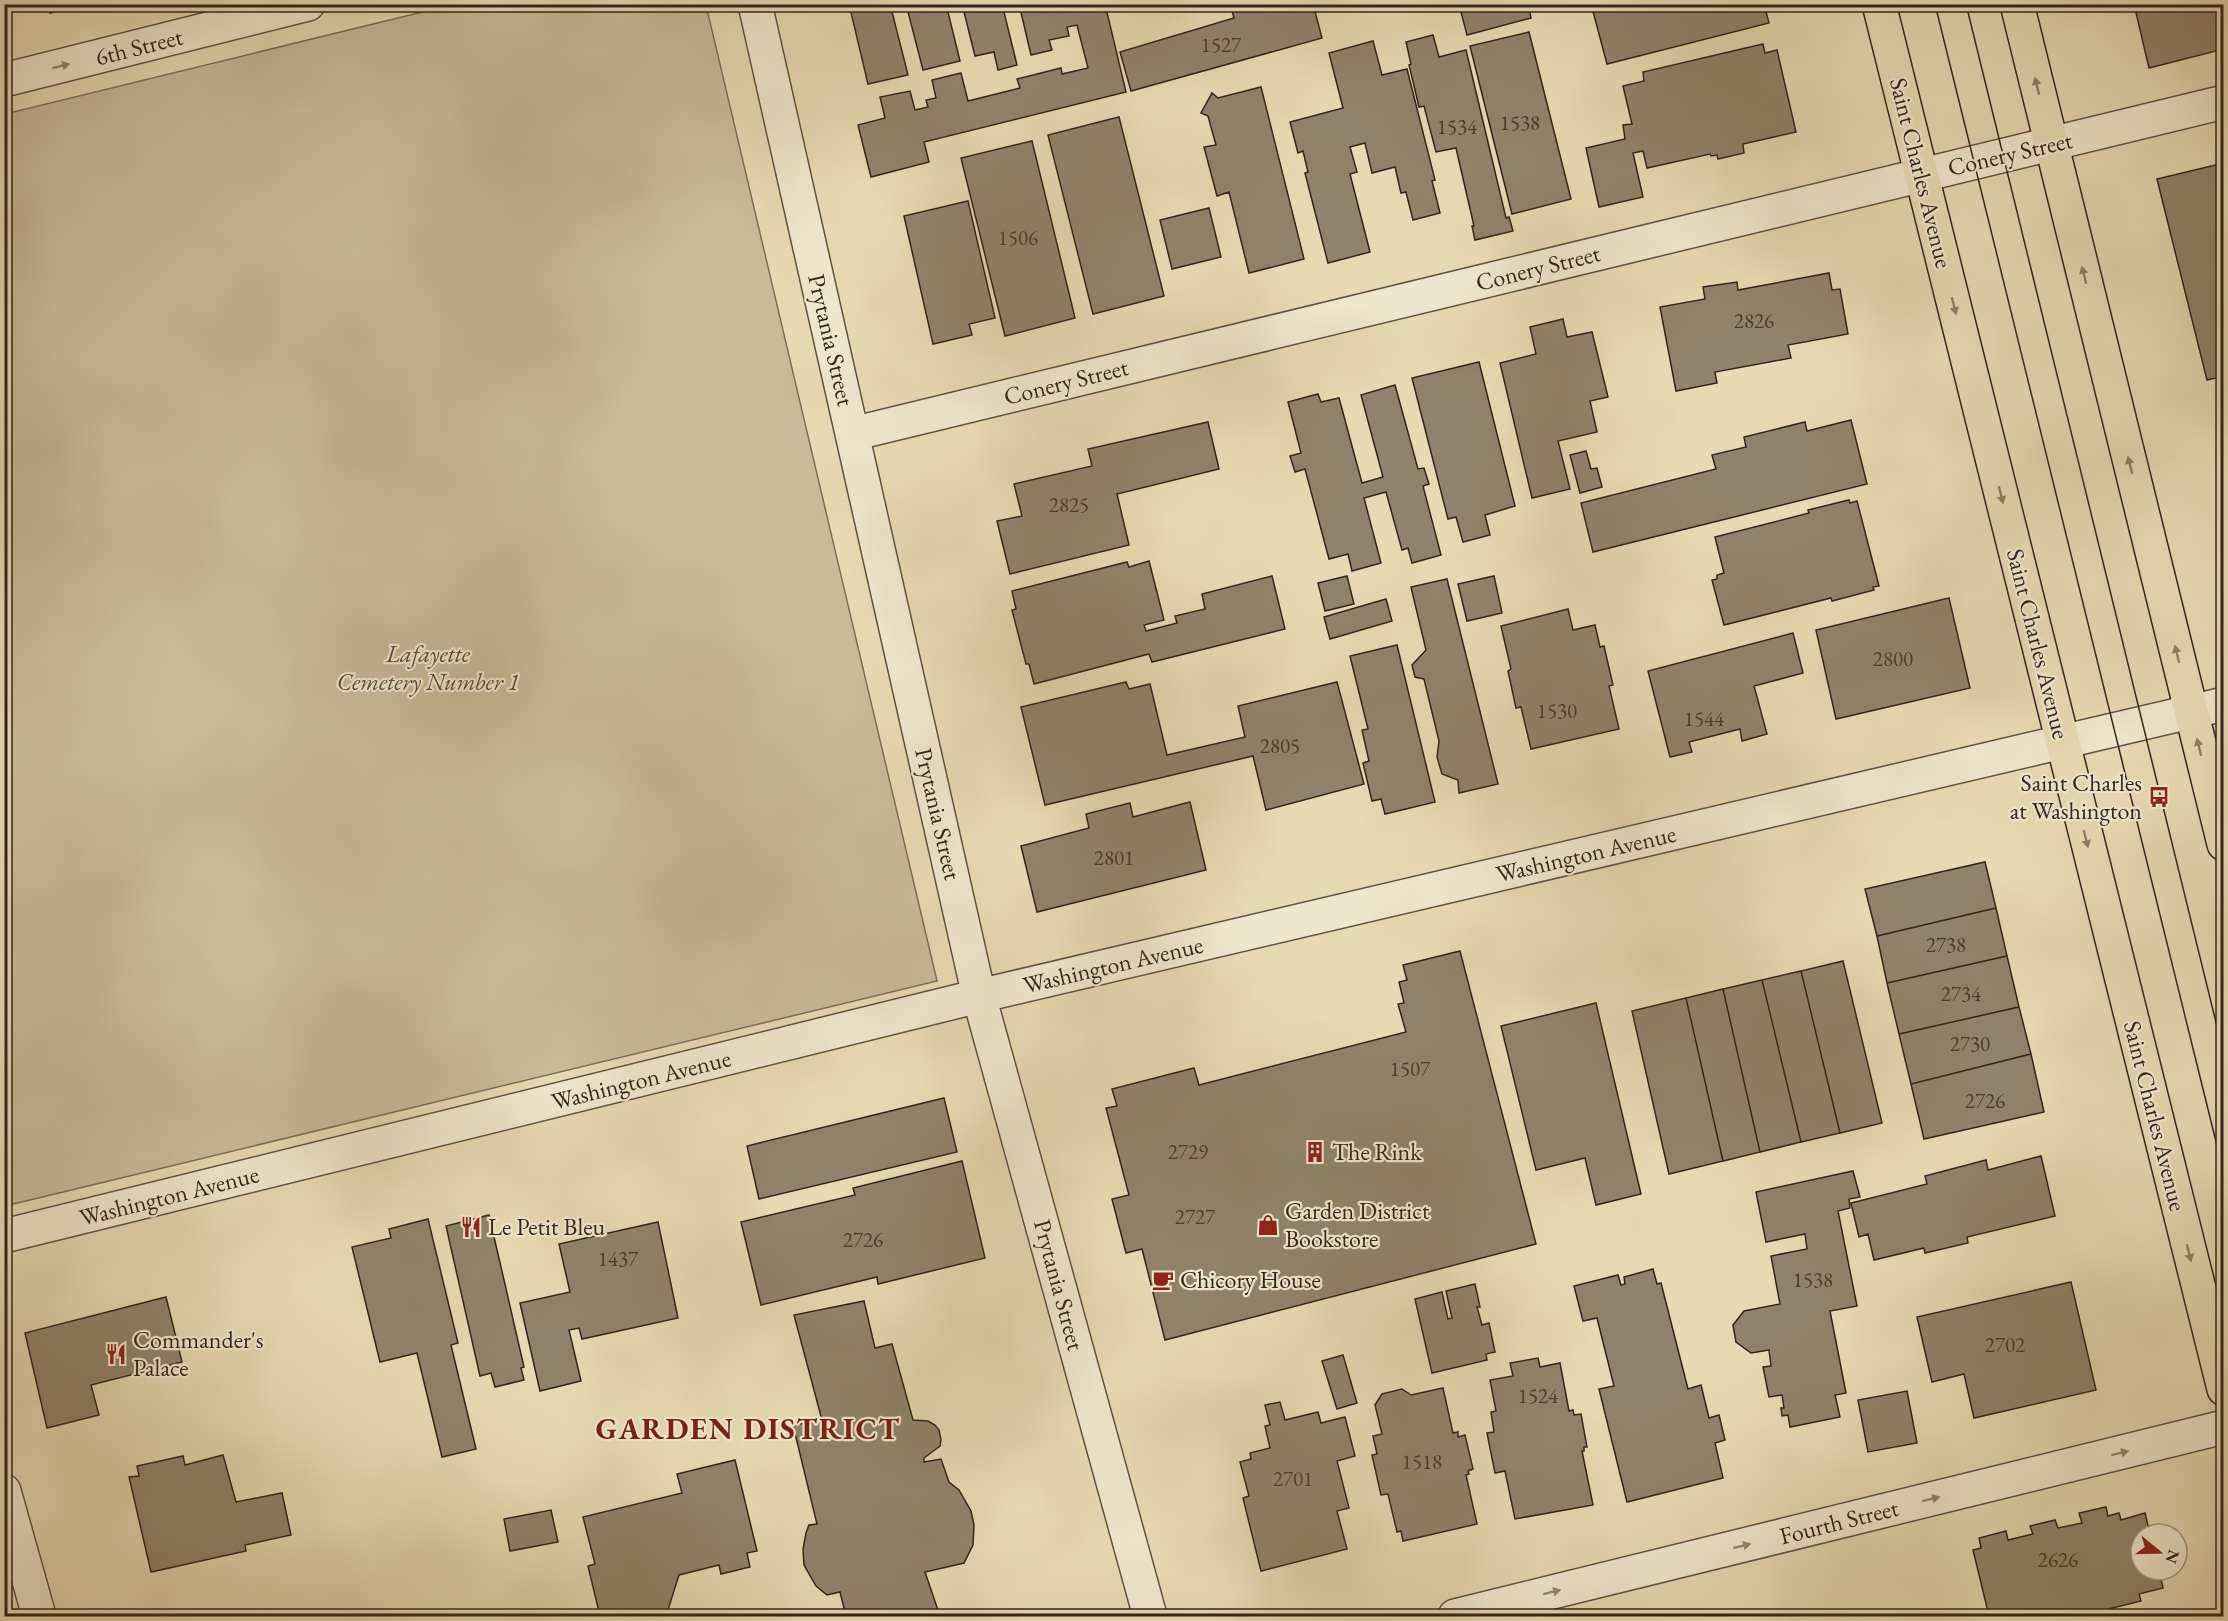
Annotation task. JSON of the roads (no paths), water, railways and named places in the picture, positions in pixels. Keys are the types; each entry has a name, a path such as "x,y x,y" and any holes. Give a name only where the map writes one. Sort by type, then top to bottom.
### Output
{"main road":[{"name":"Saint Charles Avenue","path":"1879,4 2223,1389"},
{"path":"2017,4 2223,844"}],"street":[{"name":"6th Street","path":"4,80 308,4"},
{"name":"Prytania Street","path":"755,4 980,996 1150,1617"},
{"name":"Conery Street","path":"852,434 2223,102"},
{"name":"Washington Avenue","path":"4,1236 980,996 2223,704"},
{"name":"Fourth Street","path":"1455,1617 2223,1427"},
{"path":"4,1491 39,1617"}],"tram line":[{"path":"1935,4 2224,1174"},
{"path":"1966,4 2224,1055"}],"place":[{"name":"Saint Charles at Washington","path":"2159,797"},
{"name":"The Rink","path":"1315,1152"},
{"name":"Garden District Bookstore","path":"1268,1225"},
{"name":"Le Petit Bleu","path":"471,1227"},
{"name":"Chicory House","path":"1163,1280"},
{"name":"Commander's Palace","path":"116,1354"}],"district":[{"name":"GARDEN DISTRICT","path":"748,1429"}],"park label":[{"name":"Lafayette Cemetery Number 1","path":"428,668"}]}
